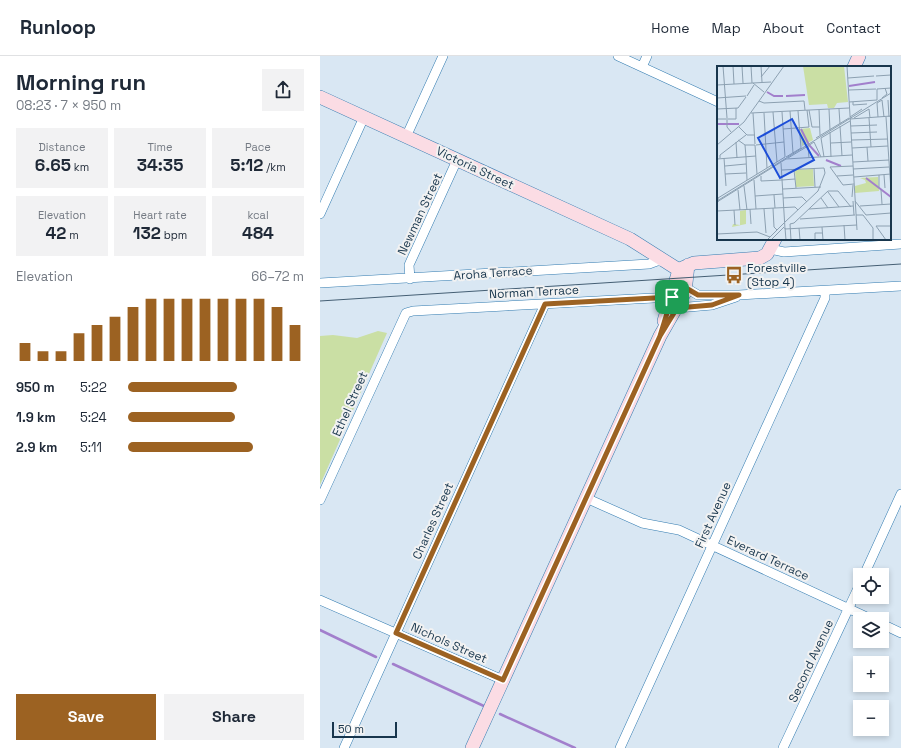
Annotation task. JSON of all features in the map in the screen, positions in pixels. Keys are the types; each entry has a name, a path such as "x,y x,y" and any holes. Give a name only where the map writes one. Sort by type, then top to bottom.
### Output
{"street":[{"path":"406,137 443,56"},
{"path":"618,56 717,102"},
{"path":"642,67 647,56"},
{"path":"854,66 859,56"},
{"name":"Victoria Street","path":"320,97 630,239 666,252 683,267"},
{"path":"320,214 364,117"},
{"name":"Newman Street","path":"410,279 409,264 457,160"},
{"name":"Victoria Street","path":"630,239 665,261 683,267"},
{"path":"683,267 755,259 766,255 772,244 784,252 901,244"},
{"name":"Aroha Terrace","path":"320,283 410,279 643,264 665,261"},
{"path":"674,302 686,288 683,267"},
{"path":"472,748 660,336 674,302 683,267"},
{"name":"Norman Terrace","path":"686,288 698,295 739,295 901,286"},
{"name":"First Avenue","path":"620,748 825,298 825,291"},
{"name":"Norman Terrace","path":"402,319 406,313 413,311 545,304 674,302 712,305 739,295"},
{"name":"Charles Street","path":"344,748 545,304"},
{"name":"Ethel Street","path":"320,500 402,319"},
{"path":"867,568 901,494"},
{"name":"Everard Terrace","path":"586,498 642,523 678,530 855,612"},
{"name":"Second Avenue","path":"783,748 853,599"},
{"name":"Nichols Street","path":"320,600 503,680"},
{"path":"889,627 901,632"}],"green space":[{"path":"378,331 387,333 320,485 320,336 333,335 357,338"}],"waterway":[{"path":"320,630 376,657"},
{"path":"393,664 486,707"},
{"path":"500,714 575,748"}],"tram line":[{"path":"320,301 901,264"}],"place":[{"name":"Forestville (Stop 4)","path":"734,275"}],"route":[{"path":"672,297 545,304 396,633 503,680 660,336 677,308 686,288 698,295 739,295 712,305 677,308 660,336 672,297"}]}
